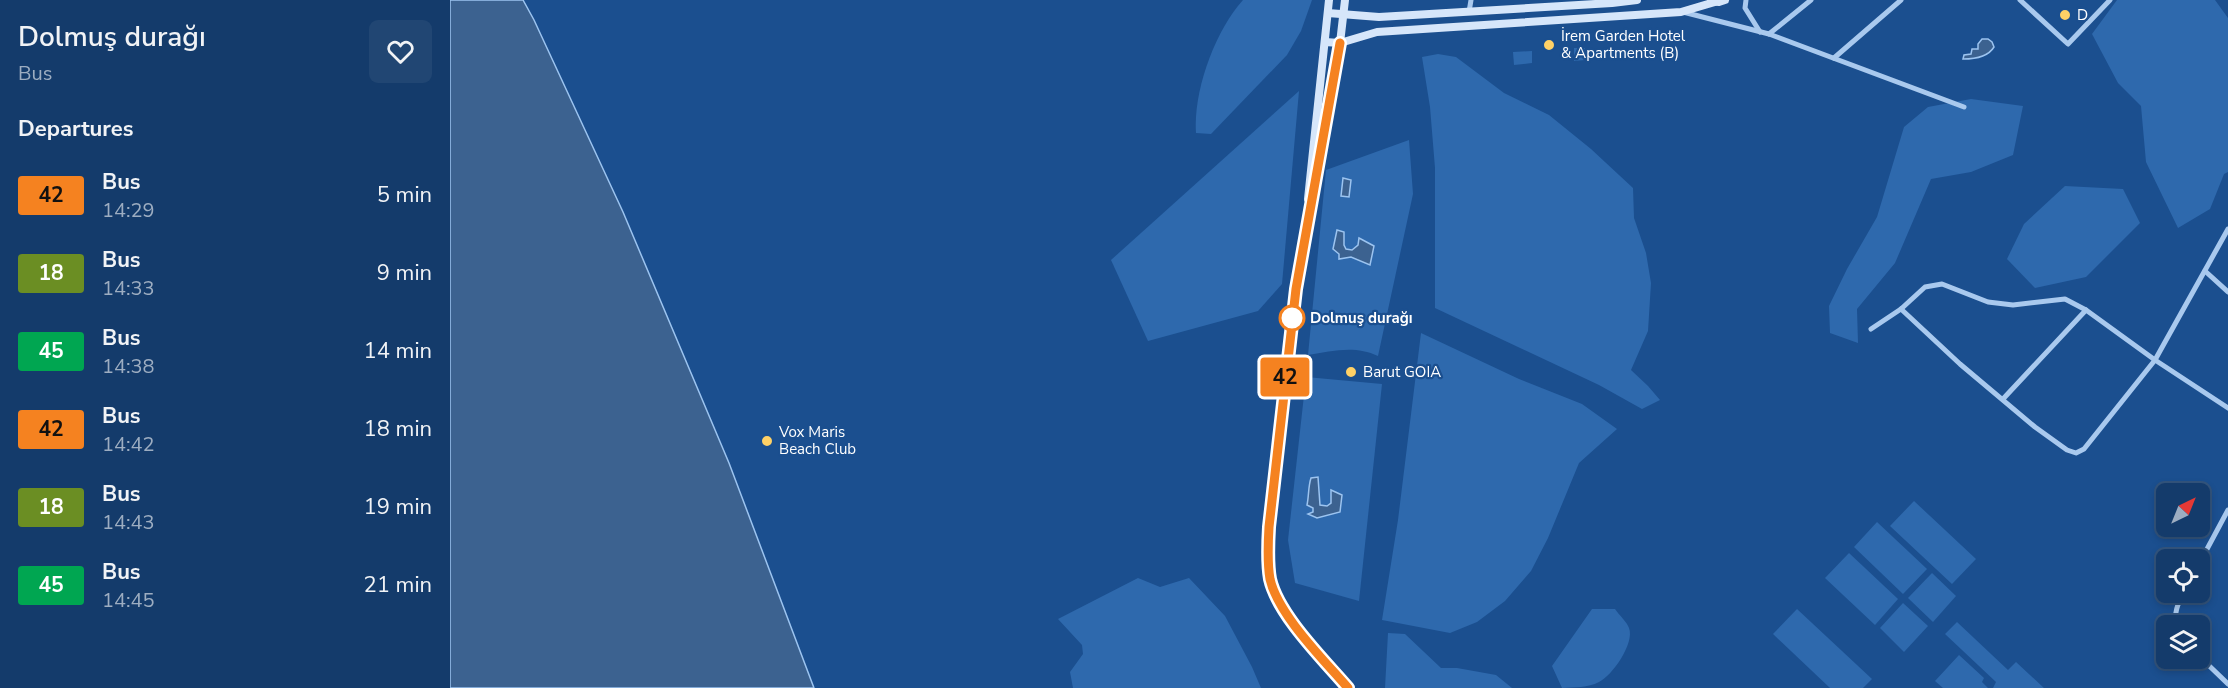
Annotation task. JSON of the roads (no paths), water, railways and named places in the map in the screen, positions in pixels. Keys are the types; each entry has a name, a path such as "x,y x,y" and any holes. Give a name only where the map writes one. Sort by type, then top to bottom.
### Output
{"main road":[{"path":"1329,0 1306,224 1289,348 1269,527 1268,554 1270,579 1283,606 1302,634 1348,688"},
{"path":"1306,224 1340,43 1345,0"},
{"path":"1328,13 1379,17 1637,0"},
{"path":"1325,42 1340,43 1377,32 1681,12 1713,1 1725,0"}],"street":[{"path":"1469,12 1471,0"},
{"path":"1746,0 1745,8 1760,32"},
{"path":"1769,34 1811,0"},
{"path":"1834,58 1901,0"},
{"path":"2020,0 2068,44 2110,0"},
{"path":"1681,12 1769,34 1964,107"},
{"path":"1901,309 1960,364 2053,441 2076,453 2084,449 2155,360 2228,229"},
{"path":"2205,271 2228,292"},
{"path":"1871,329 1901,309 1925,287 1942,284 1988,302 2013,305 2065,299 2086,310 2155,360 2228,408"},
{"path":"2003,399 2086,310"},
{"path":"2207,549 2228,510"},
{"path":"2210,665 2227,679"}],"place":[{"name":"D","path":"2065,15"},
{"name":"İrem Garden Hotel & Apartments (B)","path":"1549,45"},
{"name":"Dolmuş durağı","path":"1292,318"},
{"name":"Barut GOIA","path":"1351,372"},
{"name":"Vox Maris Beach Club","path":"767,441"}]}
